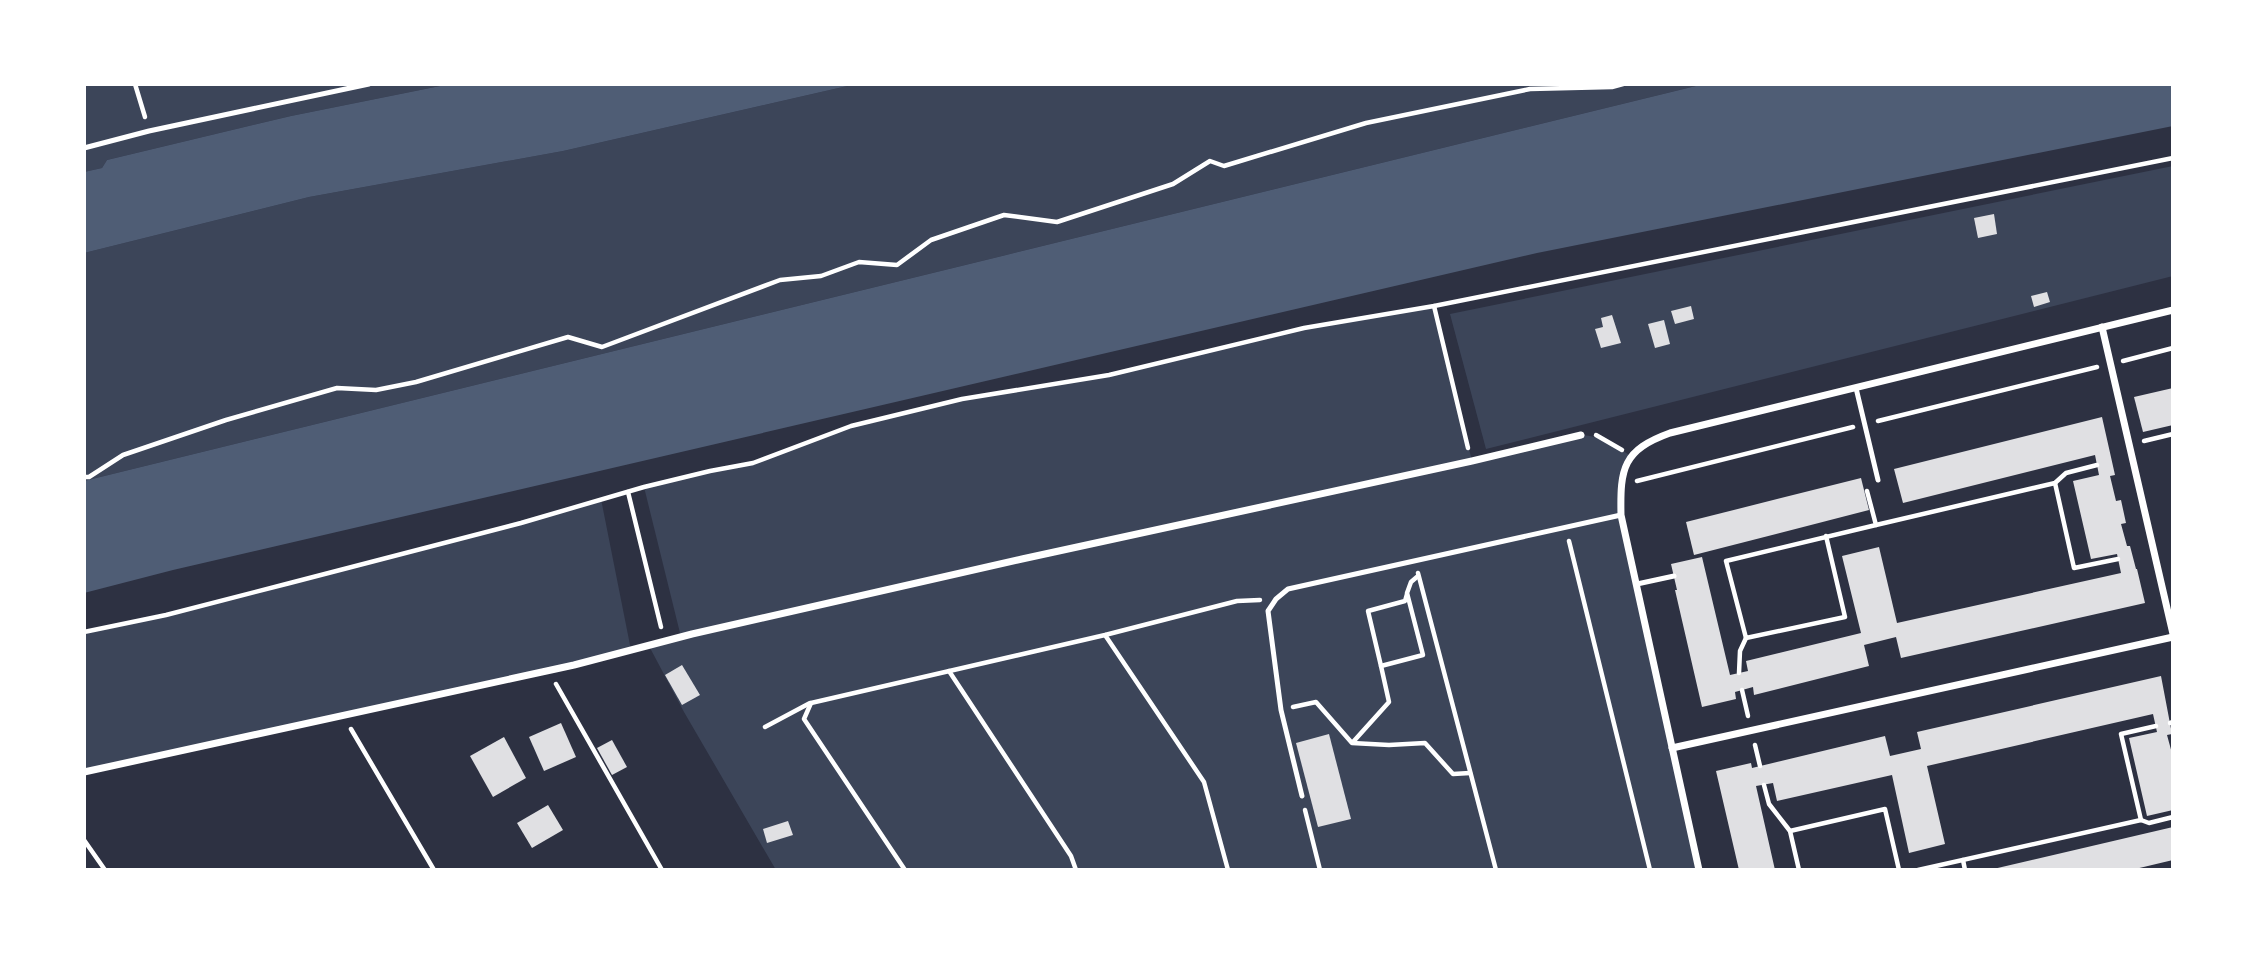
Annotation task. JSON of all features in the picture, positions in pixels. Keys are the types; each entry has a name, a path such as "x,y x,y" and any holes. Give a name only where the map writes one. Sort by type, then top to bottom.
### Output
{"street":[{"path":"1699,870 1621,515 1620,485 1624,467 1632,457 1648,441 1670,432 2173,310"},
{"path":"1672,748 2173,636 2102,327"},
{"path":"84,772 549,671 1022,559 1581,435"}],"lane":[{"path":"84,148 149,131 369,84"},
{"path":"1856,388 1878,480"},
{"path":"1302,796 1280,710 1268,611 1276,599 1288,589 1621,515"},
{"path":"1637,584 1674,576"}],"path":[{"path":"135,84 149,131"},
{"path":"84,477 89,477 123,454 226,420 337,388 376,390 416,382 568,337 602,346 780,280 821,275 859,262 897,265 932,240 1004,215 1057,222 1172,184 1210,162 1224,166 1366,123 1530,89 1612,87 1623,84"},
{"path":"84,632 166,615 521,523 628,492 754,463 851,426 961,399 1109,375 1304,328 1434,306 2173,158"},
{"path":"1434,306 1472,461"},
{"path":"1620,485 2173,348"},
{"path":"1841,392 1853,440"},
{"path":"2129,444 2173,434"},
{"path":"1581,435 1596,435 1632,457"},
{"path":"1739,673 1740,651 1746,638 1727,561 2056,483 2066,473 2097,465"},
{"path":"2056,483 2074,568 2118,559"},
{"path":"1866,488 1876,525"},
{"path":"628,492 664,642"},
{"path":"1565,526 1650,870"},
{"path":"1746,638 1845,617 1826,536"},
{"path":"1414,560 1496,870"},
{"path":"1352,743 1389,702 1368,611 1405,601 1411,582 1418,576"},
{"path":"1381,666 1423,655 1407,593"},
{"path":"765,727 811,703 1105,635 1237,601 1276,599"},
{"path":"1105,635 1203,782 1228,870"},
{"path":"549,671 662,870"},
{"path":"949,671 1071,856 1076,870"},
{"path":"1280,710 1316,702 1352,743 1425,743 1453,774 1470,773"},
{"path":"811,703 804,719 905,870"},
{"path":"343,717 435,870"},
{"path":"2141,820 2121,734 2156,726"},
{"path":"1764,785 1769,804 1790,831 1799,870"},
{"path":"1302,796 1320,870"},
{"path":"1790,831 1885,809 1899,870"},
{"path":"1918,870 2141,820 2149,823 2173,817"},
{"path":"84,840 105,870"},
{"path":"1963,860 1965,870"}],"shaded area":[{"path":"84,84 450,84 291,116 107,160 102,168 84,172"},
{"path":"450,84 856,84 563,151 309,197 84,253 84,172 102,168 107,160 291,116"},
{"path":"856,84 1704,84 84,481 84,253 309,197 563,151"},
{"path":"1704,84 2173,84 2173,126 1537,253 173,570 84,593 84,481"},
{"path":"2173,166 2173,276 1486,449 1450,314"},
{"path":"1434,306 1472,461 1581,435 1608,442 1632,457 1624,467 1621,515 1699,870 776,870 684,712 649,646 681,637 644,487 754,463 851,426 961,399 1109,375 1304,328"},
{"path":"601,499 631,650 84,772 84,632 279,586"}],"building":[{"path":"1994,214 1997,234 1978,238 1974,218"},
{"path":"2047,292 2050,302 2034,307 2031,296"},
{"path":"1691,306 1694,319 1675,324 1671,311"},
{"path":"1612,315 1621,343 1601,348 1595,329 1603,327 1601,318"},
{"path":"1664,320 1670,344 1655,348 1648,324"},
{"path":"2173,388 2173,425 2143,432 2134,397"},
{"path":"2102,417 2115,475 2110,476 2116,501 2121,500 2126,523 2121,524 2137,569 2145,603 1901,658 1896,637 1864,645 1869,666 1754,695 1753,687 1735,692 1736,699 1702,707 1671,564 1702,557 1730,675 1748,671 1746,661 1861,633 1842,556 1879,547 1897,623 2121,573 2117,554 2091,559 2073,481 2099,475 2095,455 1903,503 1894,469"},
{"path":"1861,478 1869,510 1694,555 1686,522"},
{"path":"682,665 700,695 682,705 665,675"},
{"path":"2161,676 2172,734 2167,735 2173,757 2173,810 2147,816 2129,738 2157,732 2153,714 1927,766 1945,844 1909,853 1892,775 1777,801 1773,783 1756,786 1775,870 1739,870 1716,771 1751,763 1752,768 1885,736 1890,756 1921,749 1917,732"},
{"path":"561,723 576,757 544,771 529,737"},
{"path":"1329,734 1351,819 1318,827 1296,743"},
{"path":"504,737 526,778 493,797 470,756"},
{"path":"612,740 627,767 612,775 597,748"},
{"path":"548,805 563,830 532,848 517,823"},
{"path":"788,821 793,835 767,843 763,829"},
{"path":"2173,827 2173,860 2131,870 1989,870"}]}
